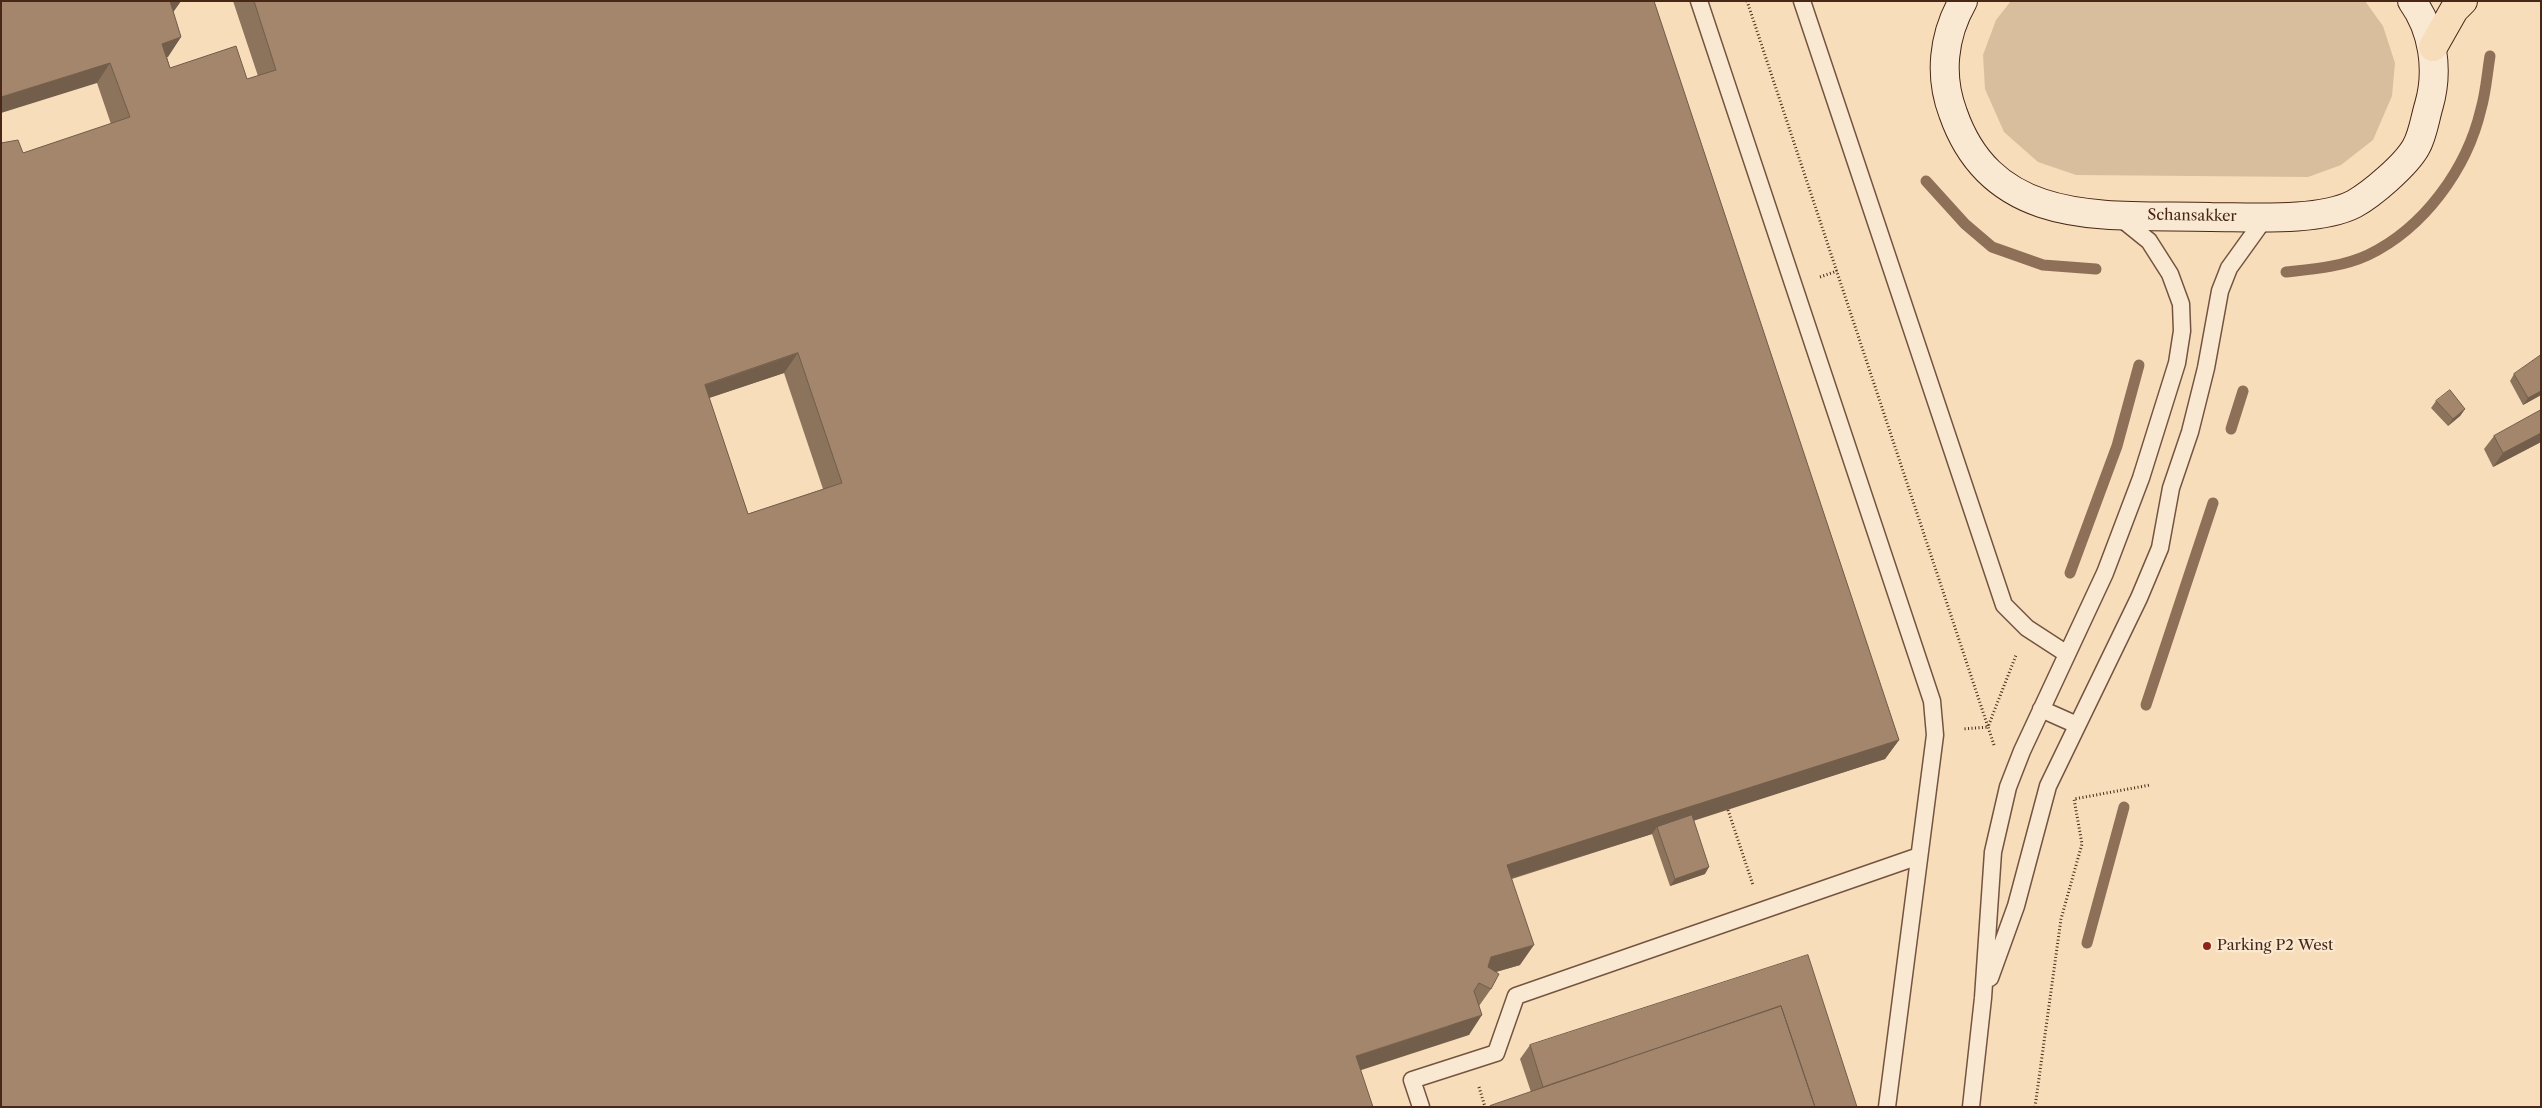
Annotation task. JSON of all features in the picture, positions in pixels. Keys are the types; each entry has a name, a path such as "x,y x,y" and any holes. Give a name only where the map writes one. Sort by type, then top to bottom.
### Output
{"highway":[{"path":"2433,47 2454,10 2463,1"}],"street":[{"name":"Schansakker","path":"1962,1 1955,15 1944,57 1947,96 1957,126 1981,164 2006,187 2041,204 2078,214 2265,218 2312,215 2352,204 2382,185 2416,147 2432,92 2433,47 2412,1"}],"lane":[{"path":"1699,1 1932,701 1935,735 1887,1107"},
{"path":"1802,1 2004,605 2027,628 2067,654"},
{"path":"1971,1107 1983,998 1993,852 2008,787 2041,709 2105,573 2141,478 2177,363 2182,331 2181,304 2170,274 2149,241 2116,214"},
{"path":"1983,998 2016,906 2048,786 2160,548 2171,488 2190,432 2206,368 2220,291 2229,268 2265,218"},
{"path":"2041,709 2077,725"},
{"path":"1421,1107 1412,1080 1496,1053 1516,996 1919,856"}],"path":[{"path":"1747,1 1997,755"},
{"path":"1988,727 2018,652"},
{"path":"1958,730 1988,727"},
{"path":"2035,1107 2061,919 2082,844 2074,800 2150,785"},
{"path":"1728,810 1756,894"}],"shaded area":[{"path":"2011,1 2365,1 2383,26 2395,63 2392,96 2373,140 2341,165 2308,177 2076,175 2038,162 2004,132 1985,89 1983,55 1996,20"}],"building":[{"path":"1,1 170,1 181,37 162,44 170,68 236,46 247,79 276,70 254,1 1654,1 1899,740 1507,865 1534,945 1491,957 1488,967 1499,974 1491,989 1479,983 1474,991 1482,1015 1356,1056 1373,1107 1,1107 1,143 18,140 23,153 130,117 110,63 1,97","holes":["798,353 842,483 748,514 705,385"]},
{"path":"2541,355 2541,391 2528,398 2514,374"},
{"path":"2450,390 2465,409 2453,419 2436,401"},
{"path":"2541,410 2541,433 2503,453 2494,436"},
{"path":"1692,815 1709,867 1675,879 1657,827"},
{"path":"1808,955 1857,1107 1815,1107 1781,1006 1543,1087 1530,1045"},
{"path":"1781,1006 1815,1107 1490,1107 1490,1106"}],"waterway":[{"path":"2286,272 2338,265 2368,255 2388,243 2425,213 2454,174 2465,153 2483,103 2490,56"},
{"path":"1926,181 1965,224 1992,247 2043,265 2096,269"},
{"path":"2070,573 2117,446 2139,365"},
{"path":"2231,429 2243,391"},
{"path":"2146,705 2213,503"},
{"path":"2087,943 2124,807"}],"place":[{"name":"Parking P2 West","path":"2207,946"}]}
